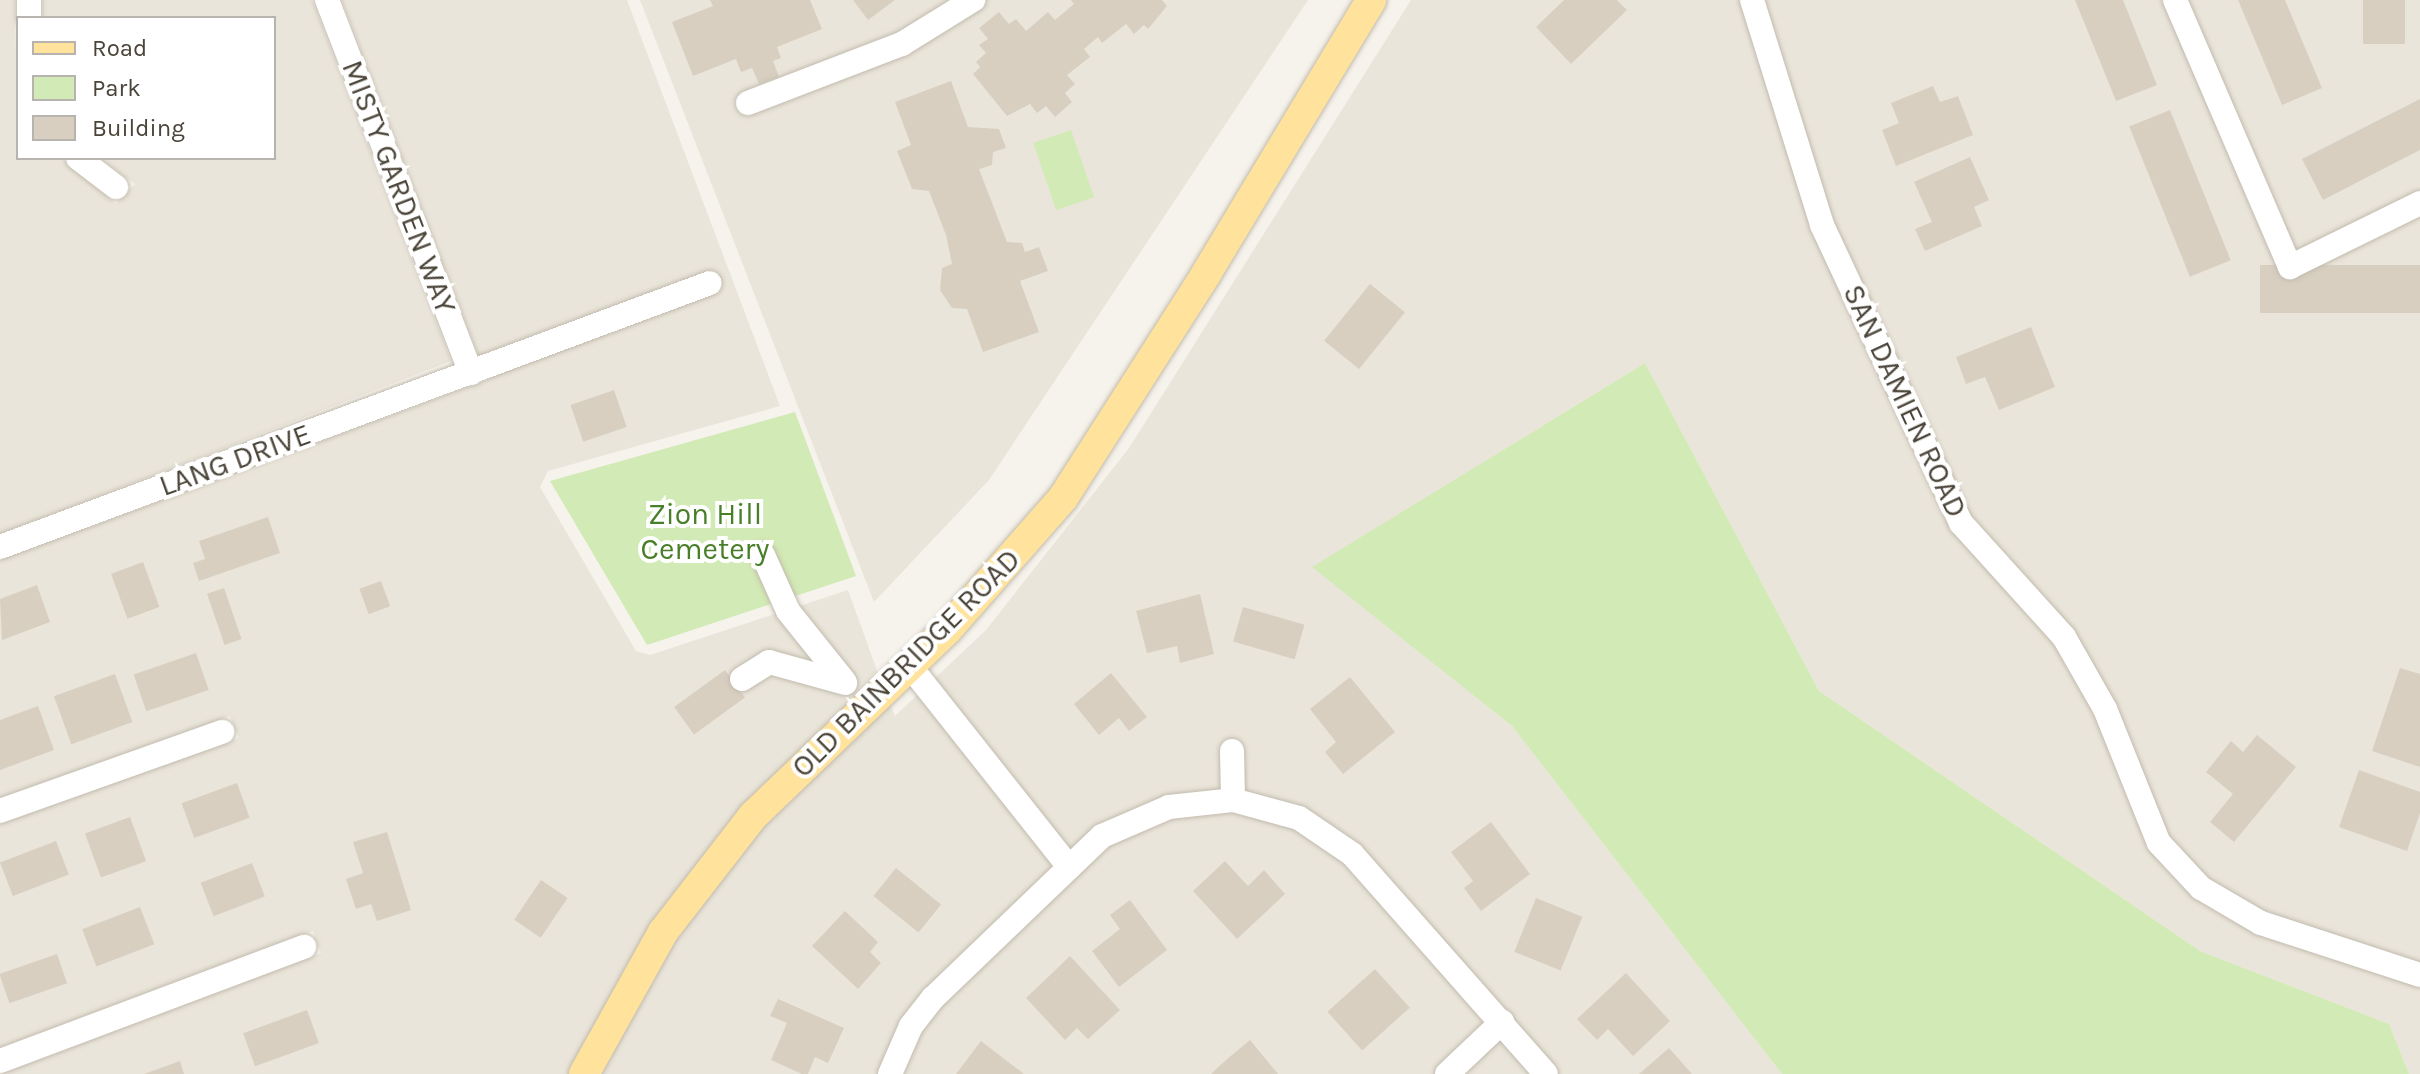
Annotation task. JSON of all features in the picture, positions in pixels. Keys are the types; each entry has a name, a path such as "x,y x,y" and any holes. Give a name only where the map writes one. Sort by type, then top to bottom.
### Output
{"main road":[{"name":"OLD BAINBRIDGE ROAD","path":"584,1074 656,944 706,873 764,805 1019,553 1101,444 1371,0"}],"street":[{"name":"MISTY GARDEN WAY","path":"327,0 471,373"},
{"path":"748,103 902,44 973,0"},
{"name":"SAN DAMIEN ROAD","path":"1752,0 1822,225 1961,523 2064,637 2105,709 2159,843 2201,888 2261,923 2420,975"},
{"path":"2175,0 2290,267 2420,203"},
{"path":"81,160 116,187"},
{"name":"LANG DRIVE","path":"0,547 710,283"},
{"path":"763,555 788,611 866,705"},
{"path":"742,679 769,662 844,681"},
{"path":"909,665 1069,867"},
{"path":"0,811 222,732"},
{"path":"1232,751 1233,800"},
{"path":"890,1074 911,1026 933,998 1102,836 1132,820 1169,807 1233,800 1299,818 1352,854 1546,1074"},
{"path":"0,1061 304,947"},
{"path":"1447,1074 1502,1022"}],"shaded area":[{"path":"0,0 15,0 16,160 63,160 116,204 135,184 103,160 276,160 276,16 43,16 43,0 312,0 451,361 0,534"},
{"path":"342,0 627,0 780,406 548,471 540,487 636,651 650,655 848,590 879,676 742,809 652,926 569,1074 1,1074 321,953 313,931 0,1048 0,824 239,738 230,716 0,799 0,560 488,380"},
{"path":"640,0 1308,0 989,480 874,602"},
{"path":"1411,0 2420,0 2420,1074 2409,1074 2389,1024 2200,951 1819,691 1645,363 1313,567 1512,726 1782,1074 599,1074 675,938 764,823 889,701 895,716 986,630 1129,448"}],"green space":[{"path":"1071,130 1094,197 1056,210 1033,143"},
{"path":"1645,363 1819,691 2200,951 2389,1024 2409,1074 1782,1074 1512,726 1312,567"},
{"name":"Zion Hill Cemetery","path":"795,412 856,576 647,645 550,481"}],"building":[{"path":"710,0 810,0 822,29 777,47 781,58 773,61 779,77 759,84 752,68 741,72 736,59 693,76 672,22 713,6"},
{"path":"853,0 895,0 868,20"},
{"path":"1071,0 1162,0 1167,6 1148,29 1144,25 1134,34 1126,24 1102,43 1098,37 1084,49 1090,57 1067,75 1075,84 1065,93 1072,102 1055,117 1046,106 1037,113 1030,104 1007,116 973,74 980,67 976,62 986,53 979,45 988,39 979,28 999,12 1009,24 1016,19 1026,31 1048,12 1055,20 1074,4"},
{"path":"1564,0 1617,0 1627,10 1571,64 1536,27"},
{"path":"2075,0 2123,0 2157,85 2116,101"},
{"path":"2238,0 2285,0 2322,88 2282,105"},
{"path":"2363,0 2405,0 2405,44 2363,44"},
{"path":"951,81 968,127 999,129 1006,148 993,152 992,165 979,169 1007,242 1022,243 1025,252 1039,247 1048,271 1020,281 1039,332 983,352 967,309 952,308 940,290 942,268 952,264 946,235 929,191 912,189 897,151 911,145 895,102"},
{"path":"1933,86 1940,102 1958,96 1973,135 1896,166 1882,130 1899,123 1891,103"},
{"path":"2420,99 2420,150 2323,200 2302,159"},
{"path":"2170,110 2231,260 2190,277 2129,126"},
{"path":"1970,157 1989,200 1974,207 1982,226 1925,251 1915,229 1932,222 1914,182"},
{"path":"2260,265 2420,265 2420,313 2260,313"},
{"path":"1370,284 1405,312 1359,369 1324,341"},
{"path":"2031,327 2055,387 1999,410 1985,377 1966,384 1956,357"},
{"path":"614,390 627,427 583,442 571,405"},
{"path":"268,517 280,553 199,581 193,563 205,559 199,541"},
{"path":"143,562 159,607 127,619 111,574"},
{"path":"381,581 390,606 369,614 359,589"},
{"path":"37,585 50,622 2,640 0,599"},
{"path":"224,588 242,639 225,645 207,594"},
{"path":"1200,594 1214,654 1180,663 1177,646 1147,653 1136,611"},
{"path":"1243,607 1305,625 1295,659 1233,642"},
{"path":"196,653 209,690 146,711 134,674"},
{"path":"2400,668 2420,674 2420,767 2372,751"},
{"path":"725,670 745,698 694,735 674,707"},
{"path":"1111,673 1147,717 1129,731 1119,718 1099,735 1074,704"},
{"path":"115,674 132,722 71,744 54,696"},
{"path":"1350,677 1395,732 1343,774 1325,752 1336,742 1310,709"},
{"path":"38,706 54,750 0,770 0,720"},
{"path":"2257,735 2296,767 2234,842 2210,822 2233,794 2206,772 2231,741 2243,752"},
{"path":"2359,770 2420,792 2420,813 2407,851 2339,827"},
{"path":"237,783 250,818 194,838 182,803"},
{"path":"130,817 146,861 101,878 85,833"},
{"path":"1491,822 1530,874 1481,911 1464,888 1473,881 1451,852"},
{"path":"387,832 411,910 377,921 371,904 356,909 346,879 363,873 353,842"},
{"path":"56,841 69,875 13,896 0,862"},
{"path":"1225,861 1248,886 1264,870 1285,894 1237,939 1193,891"},
{"path":"252,863 265,897 214,916 201,883"},
{"path":"896,868 941,905 918,932 873,896"},
{"path":"541,880 568,898 541,938 514,920"},
{"path":"1536,898 1582,917 1561,971 1514,952"},
{"path":"1130,900 1167,950 1119,987 1092,951 1120,929 1110,915"},
{"path":"140,907 154,944 96,967 82,929"},
{"path":"845,911 878,942 870,952 881,963 858,989 812,946"},
{"path":"57,954 67,983 9,1003 0,974"},
{"path":"1070,956 1120,1010 1088,1039 1077,1028 1065,1040 1026,998"},
{"path":"1375,969 1410,1008 1362,1050 1327,1012"},
{"path":"1626,973 1670,1021 1633,1056 1608,1029 1597,1040 1577,1019"},
{"path":"778,999 844,1028 828,1063 815,1057 808,1074 802,1074 771,1060 787,1023 770,1016"},
{"path":"307,1010 319,1043 255,1066 243,1033"},
{"path":"1250,1040 1278,1074 1211,1074 1226,1060"},
{"path":"981,1041 1024,1074 956,1074"},
{"path":"1669,1048 1692,1074 1639,1074"},
{"path":"180,1061 184,1074 144,1074"}]}
